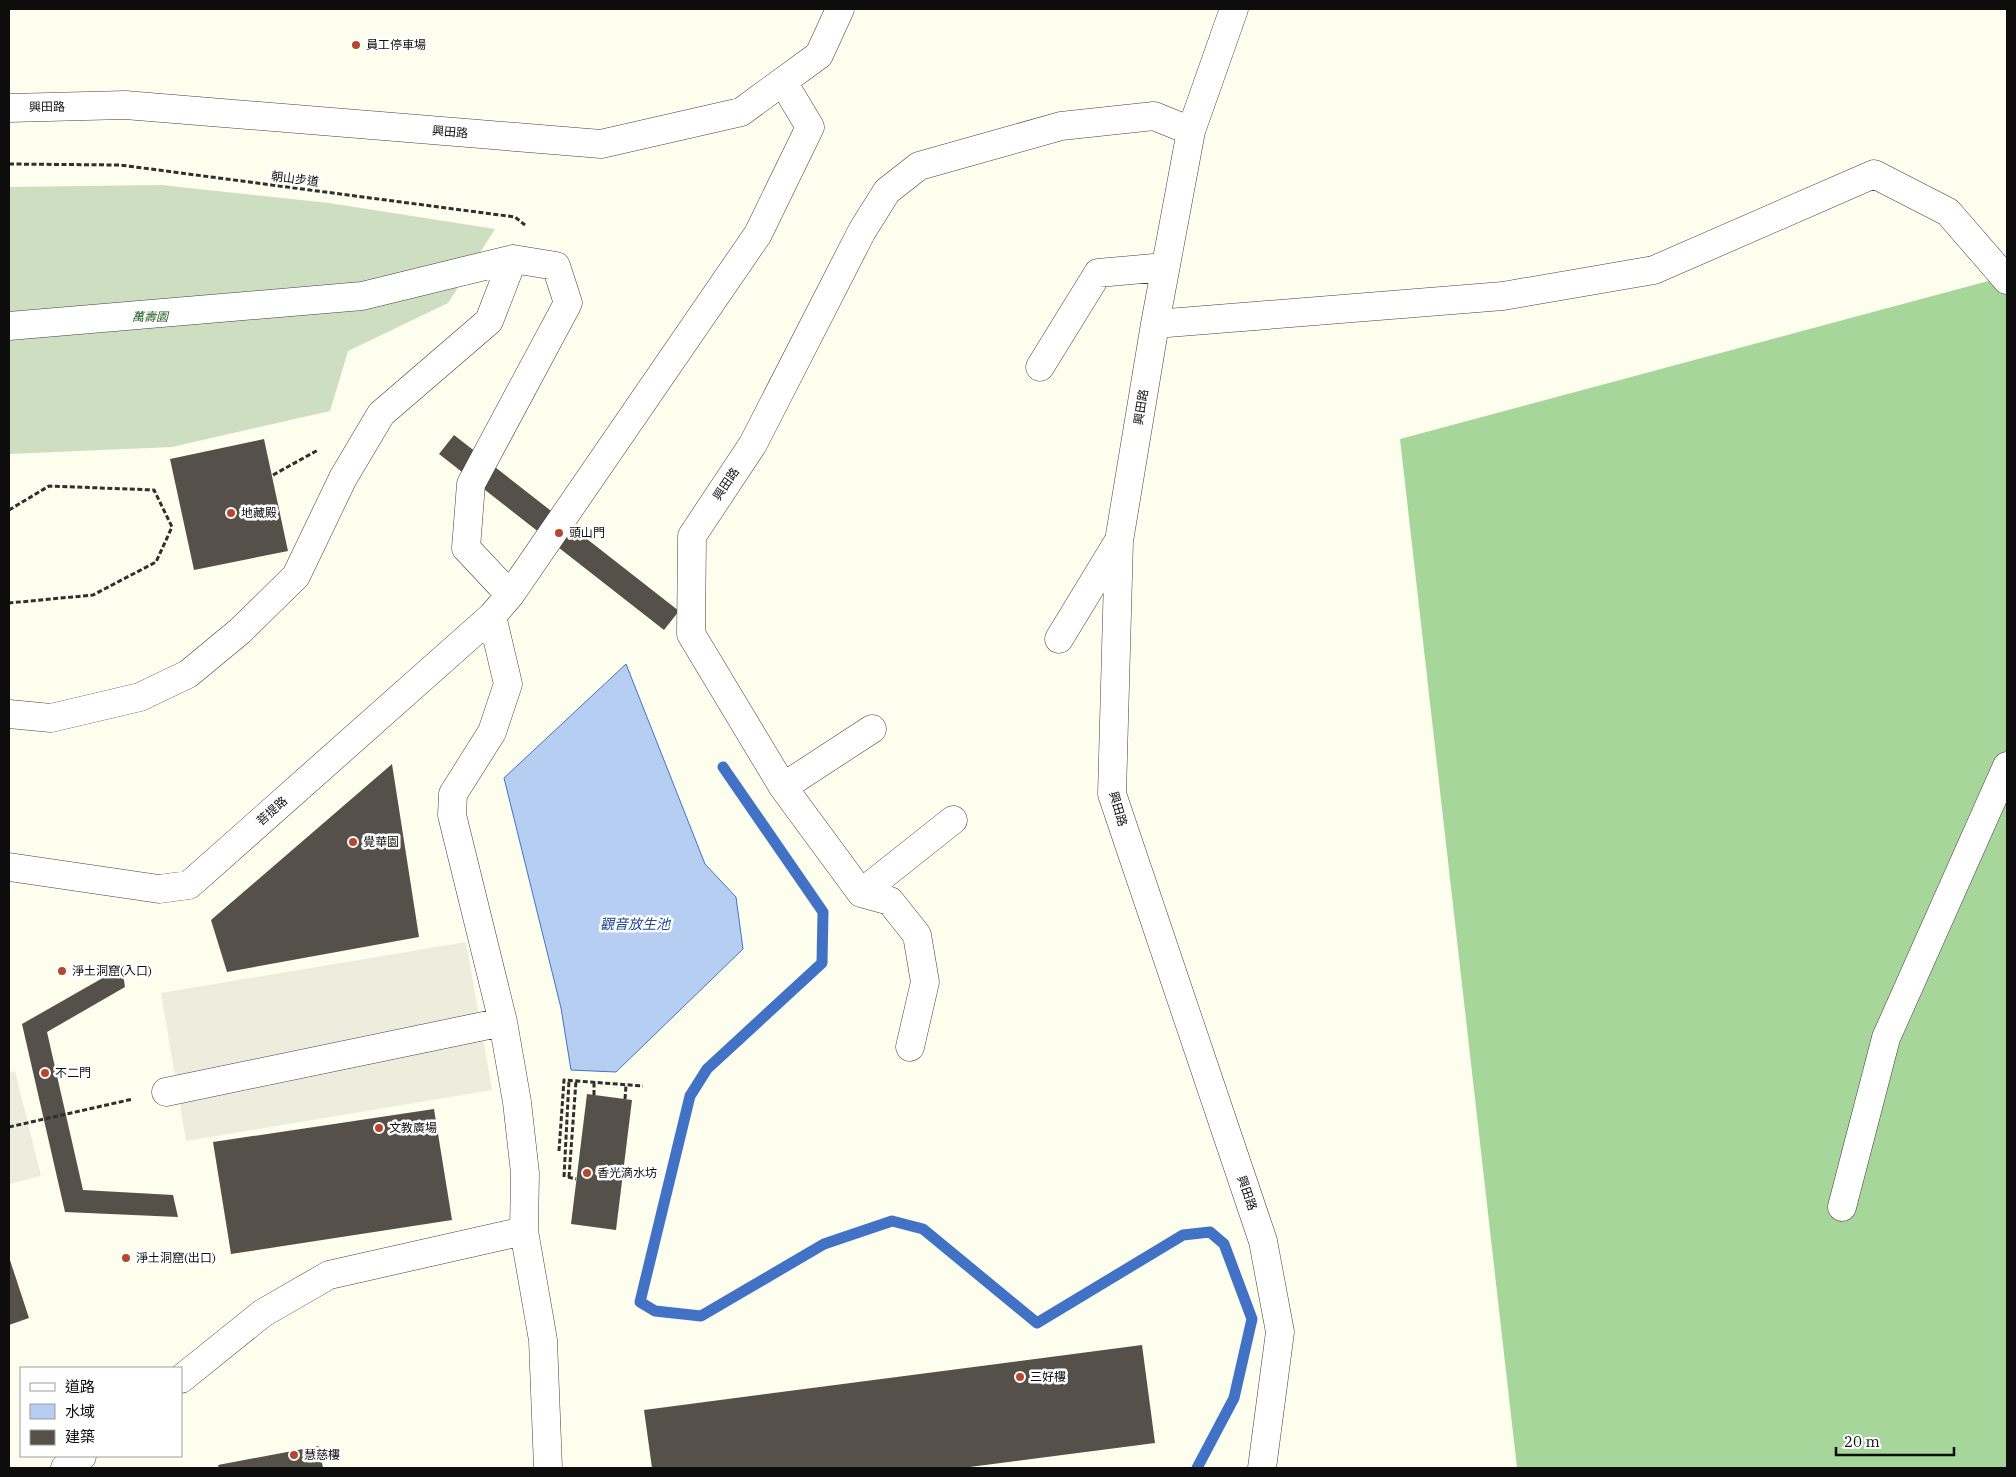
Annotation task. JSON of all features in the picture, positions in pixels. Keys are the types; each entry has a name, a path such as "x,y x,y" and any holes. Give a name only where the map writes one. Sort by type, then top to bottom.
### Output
{"street":[{"name":"興田路","path":"9,108 125,105 601,144 741,112 819,55 840,9"},
{"name":"興田路","path":"1234,9 1191,131 1165,267 1119,541 1112,794 1263,1241 1280,1332 1262,1468"},
{"name":"菩提路","path":"9,867 159,889 189,885 492,616 510,595 758,234 810,127 782,82"},
{"name":"興田路","path":"861,893 783,787 692,634 692,536 753,444 862,230 887,191 920,166 1061,126 1154,116 1191,131"},
{"path":"1155,324 1503,296 1654,270 1874,174 1948,212 2007,280"},
{"path":"9,326 362,296 514,259 556,266 568,303 471,484 466,548 510,595"},
{"path":"9,714 51,718 140,698 188,674 240,631 296,576 343,478 381,414 489,321 514,259"},
{"path":"1040,366 1098,273 1165,267"},
{"path":"1060,639 1119,541"},
{"path":"492,616 508,684 492,732 453,794 452,815 503,1022 517,1102 525,1173 524,1231 543,1340 548,1468"},
{"path":"783,787 872,729"},
{"path":"1842,1207 1886,1038 2007,766"},
{"path":"861,893 953,820"},
{"path":"861,893 890,902 917,935 925,982 910,1047"},
{"path":"166,1092 503,1022"},
{"path":"182,1377 263,1313 329,1274 524,1231"},
{"path":"65,1468 81,1457"}],"path":[{"name":"朝山步道","path":"9,164 120,165 515,217 536,233 556,266"},
{"path":"9,510 49,486 154,490 172,527 156,562 94,595 9,603"},
{"path":"559,1157 564,1080 643,1086"},
{"path":"564,1177 569,1080"},
{"path":"569,1177 576,1081"},
{"path":"594,1082 594,1095"},
{"path":"625,1099 626,1085"},
{"path":"9,1127 166,1092"}],"green space":[{"name":"萬壽園","path":"161,185 329,203 495,229 448,303 348,351 330,411 172,447 9,454 9,187"},
{"path":"2007,276 2007,1468 1517,1468 1400,439"}],"shaded area":[{"path":"466,942 492,1090 186,1141 161,993"},
{"path":"15,1071 41,1176 9,1184 9,1073"}],"water":[{"name":"觀音放生池","path":"626,664 705,864 736,897 743,949 616,1072 571,1070 561,1008 504,778"}],"building":[{"name":"頭山門","path":"454,435 679,611 664,630 439,454"},
{"name":"地藏殿","path":"264,439 288,551 194,570 170,459"},
{"name":"覺華園","path":"392,764 419,937 227,972 211,920"},
{"name":"不二門","path":"122,967 125,987 47,1032 83,1190 173,1195 178,1217 65,1212 22,1024"},
{"path":"587,1094 632,1100 616,1230 571,1224"},
{"path":"434,1109 452,1220 231,1254 213,1142"},
{"path":"9,1257 29,1318 9,1325"},
{"name":"三好樓","path":"1142,1345 1155,1443 962,1468 652,1468 644,1410"},
{"name":"慧慈樓","path":"319,1446 323,1468 219,1468 218,1465"}],"waterway":[{"path":"723,767 823,912 822,963 707,1069 690,1096 640,1302 655,1311 701,1316 824,1244 892,1221 923,1229 1037,1323 1183,1235 1210,1232 1224,1244 1252,1319 1234,1398 1197,1468"}],"place":[{"name":"員工停車場","path":"356,45"},
{"name":"地藏殿","path":"231,513"},
{"name":"頭山門","path":"559,533"},
{"name":"覺華園","path":"353,842"},
{"name":"淨土洞窟(入口)","path":"62,971"},
{"name":"不二門","path":"45,1073"},
{"name":"文教廣場","path":"379,1128"},
{"name":"香光滴水坊","path":"587,1173"},
{"name":"淨土洞窟(出口)","path":"126,1258"},
{"name":"三好樓","path":"1020,1377"},
{"name":"慧慈樓","path":"294,1455"}]}
